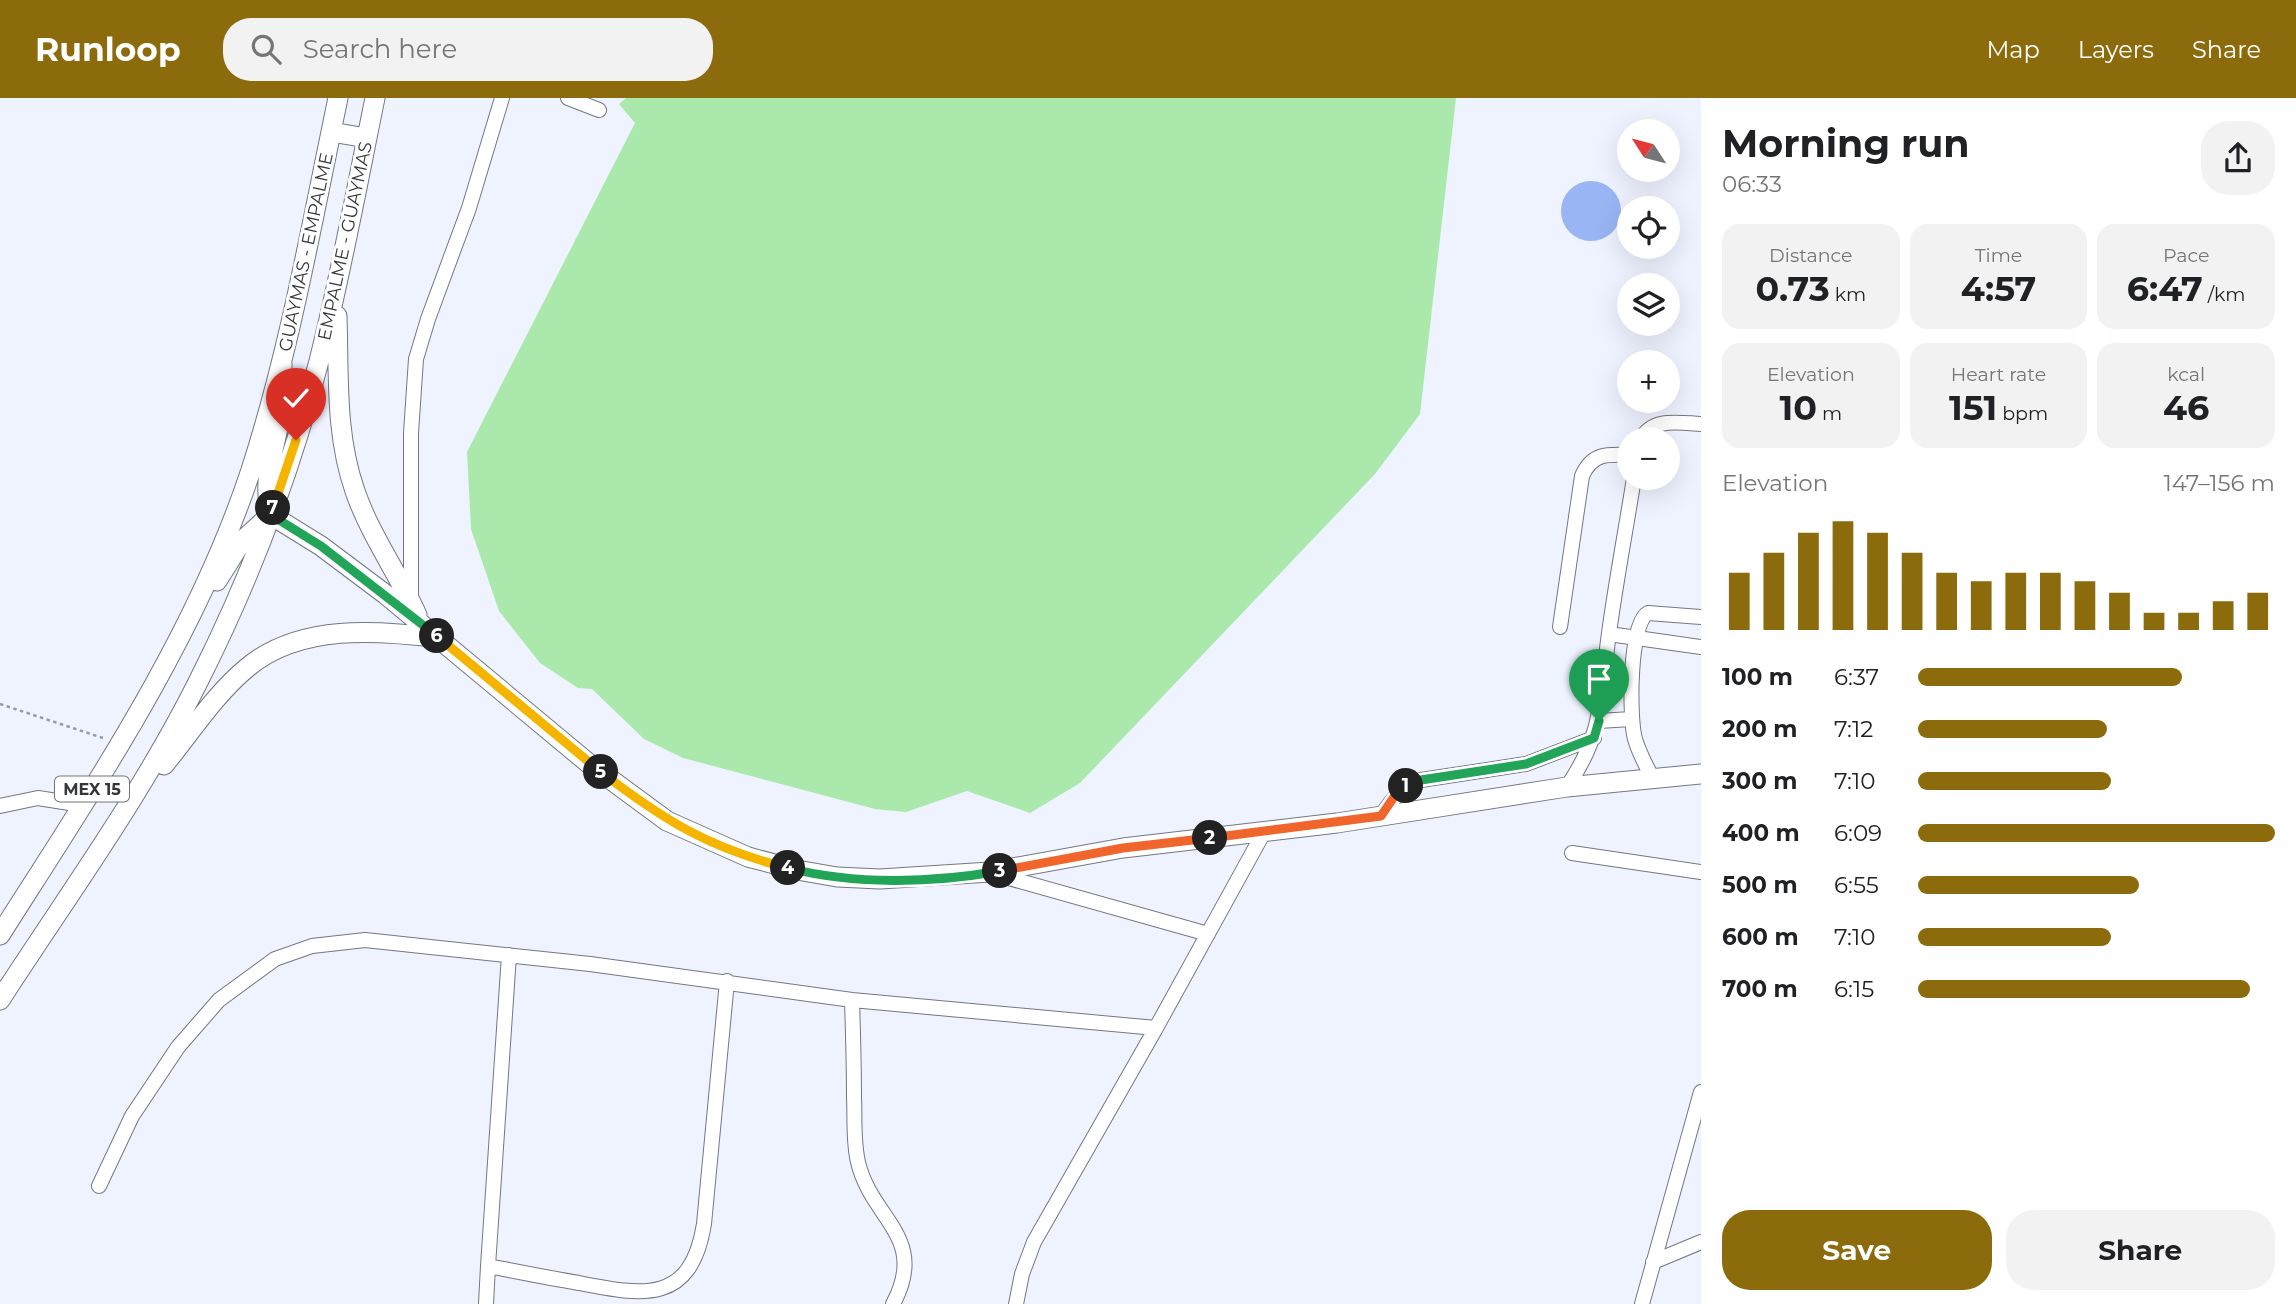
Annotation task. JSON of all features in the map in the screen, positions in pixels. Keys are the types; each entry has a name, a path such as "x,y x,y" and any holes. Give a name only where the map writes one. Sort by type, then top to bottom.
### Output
{"main road":[{"name":"GUAYMAS - EMPALME","path":"178,640 216,558 250,471 282,363 338,98"},
{"name":"EMPALME - GUAYMAS","path":"130,806 199,682 271,515 318,363 375,98"},
{"path":"331,132 367,138"},
{"path":"335,289 339,422 354,490 371,531 421,622"},
{"path":"282,363 280,416 267,482 266,496 271,515 321,546 421,622 587,762 667,821 748,858 837,877 921,878 990,872 1123,848 1381,816 1567,787 1701,774"},
{"path":"178,640 242,541 252,529 271,515"},
{"path":"130,806 221,694 249,666 278,648 306,638 331,635 406,634 440,638"},
{"name":"MEX 15","path":"0,935 120,744 178,640"},
{"name":"MEX 15","path":"0,1000 130,806"}],"street":[{"path":"411,603 411,433 416,359 469,208 502,98"},
{"path":"568,98 599,110"},
{"path":"1651,427 1658,424 1701,424"},
{"path":"1560,627 1582,476 1588,463 1596,457 1617,456"},
{"path":"1567,787 1584,762 1599,721 1609,634 1632,490"},
{"path":"1653,779 1637,747 1631,719 1639,622 1648,612 1701,617"},
{"path":"1609,634 1701,647"},
{"path":"1599,721 1631,719"},
{"path":"1381,816 1394,797 1407,785 1421,780 1526,764 1594,738"},
{"path":"0,806 38,798 82,805"},
{"path":"1016,1304 1022,1274 1034,1242 1264,832"},
{"path":"1572,853 1701,872"},
{"path":"990,872 1208,934"},
{"path":"99,1186 132,1116 178,1046 219,1000 275,959 312,946 365,940 727,981 852,1000 1156,1028"},
{"path":"486,1304 509,955"},
{"path":"488,1266 625,1292 652,1293 669,1288 683,1276 695,1261 701,1245 727,981"},
{"path":"852,1000 858,1162 869,1189 898,1236 906,1257 904,1284 893,1304"},
{"path":"1642,1304 1701,1092"},
{"path":"1653,1262 1701,1242"}],"path":[{"path":"0,704 120,744"}],"green space":[{"path":"626,98 1456,98 1420,414 1375,474 1080,783 1030,813 967,791 906,812 875,809 683,758 644,739 592,689 578,688 540,663 499,611 471,529 467,452 635,123 619,104"}],"building":[{"path":"1597,182 1608,186 1616,194 1617,226 1608,236 1585,240 1574,236 1566,228 1562,205 1566,194 1574,186"}],"route":[{"path":"296,440 271,515 321,546 386,594 587,762 667,821 748,858 797,870 837,877 880,879 990,872 1123,848 1381,816 1394,797 1407,785 1421,780 1526,764 1594,738 1599,721"}]}
